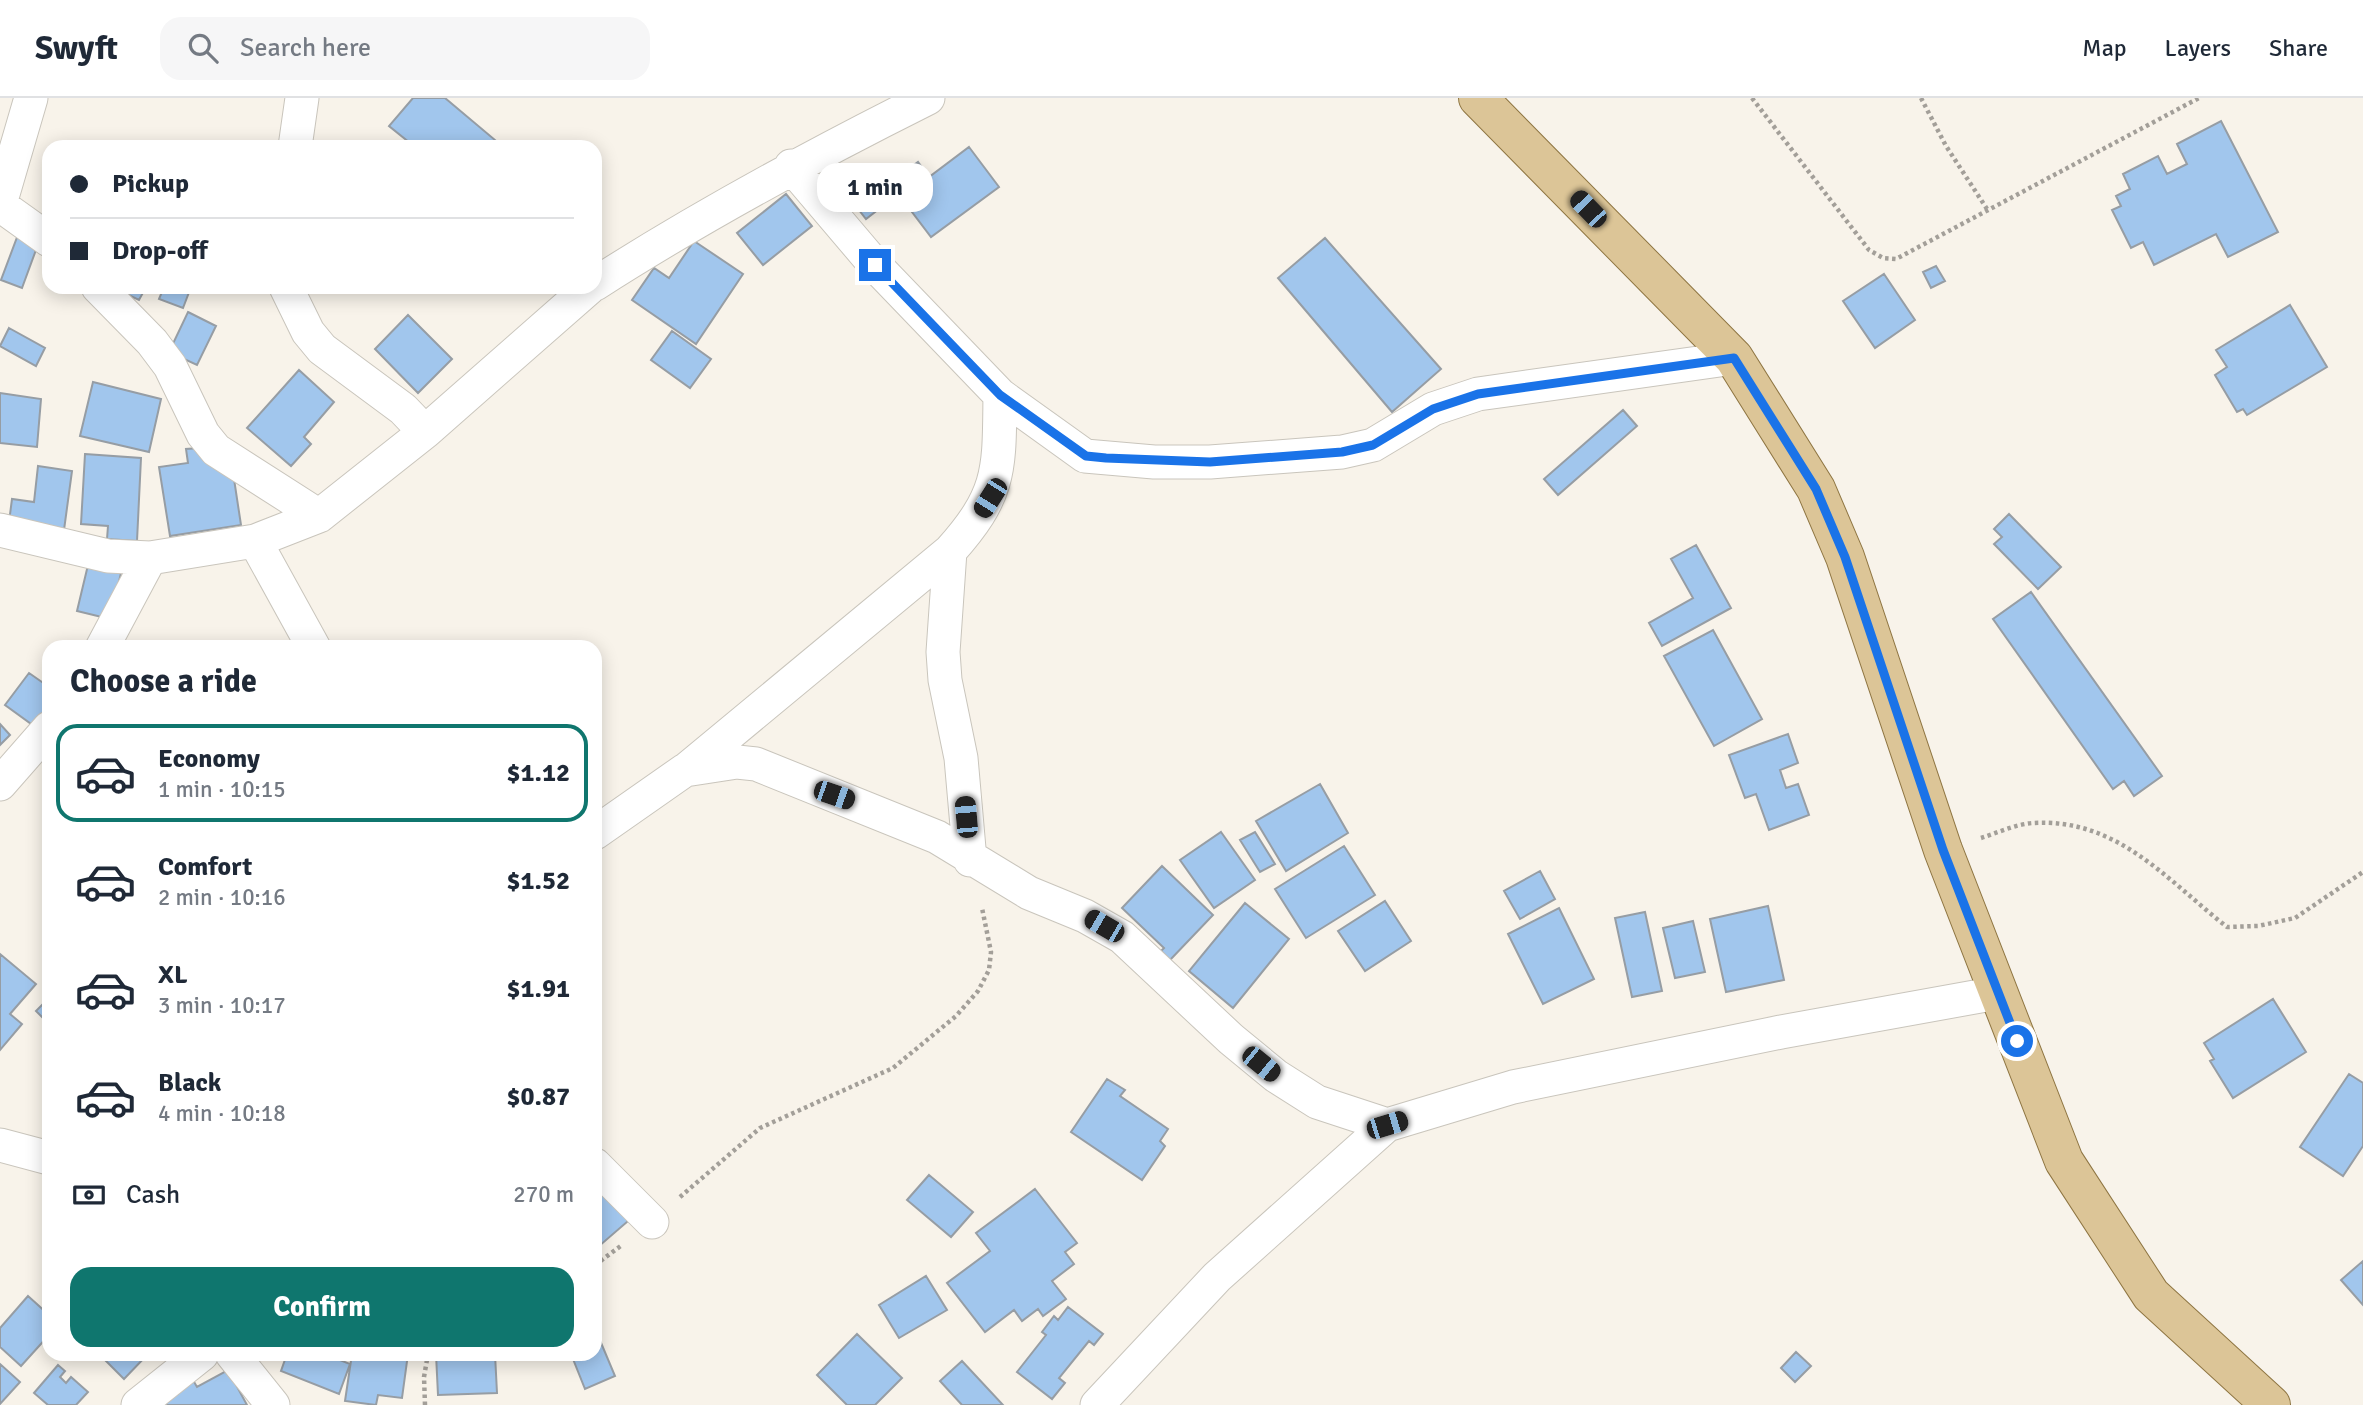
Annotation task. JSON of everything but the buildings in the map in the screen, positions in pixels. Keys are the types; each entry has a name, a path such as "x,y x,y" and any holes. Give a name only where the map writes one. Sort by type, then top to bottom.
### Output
{"main road":[{"path":"1478,98 1734,358 1816,489 1845,557 1943,850 2064,1161 2151,1295 2271,1405"}],"street":[{"path":"31,98 0,204 42,235"},
{"path":"296,140 302,98"},
{"path":"602,279 688,224 791,166 928,98"},
{"path":"791,166 875,265 1000,395 1086,456 1154,462 1280,459 1342,452 1373,445 1433,409 1478,394 1734,358"},
{"path":"105,294 166,360 203,434 216,450 319,516"},
{"path":"290,294 309,332 322,349 403,409 425,432"},
{"path":"0,530 108,556 150,558 256,541 319,516 425,432 582,294"},
{"path":"602,829 685,770 950,551 973,525 990,498 999,458 1000,395"},
{"path":"256,541 310,640"},
{"path":"950,551 943,652 945,680 961,758 970,860"},
{"path":"106,640 150,558"},
{"path":"0,784 42,736"},
{"path":"685,770 737,762 757,764 904,821 937,837 970,860 1029,893 1085,916 1122,937 1231,1039 1276,1076 1317,1102 1387,1125"},
{"path":"1097,1405 1217,1277 1387,1125 1513,1087 1782,1032 1997,993"},
{"path":"0,1145 42,1156"},
{"path":"602,1172 652,1222"},
{"path":"138,1405 193,1361"},
{"path":"237,1361 272,1405"}],"path":[{"path":"1752,98 1869,250 1883,258 1896,259 2199,98"},
{"path":"1921,98 1946,146 1987,209"},
{"path":"1943,850 2031,823 2082,826 2112,838 2141,856 2227,927 2258,926 2295,918 2363,872"},
{"path":"602,1260 652,1222 760,1128 893,1068 956,1016 989,970 991,952 970,860"},
{"path":"425,1405 424,1377 427,1361"}],"route":[{"path":"875,265 1000,395 1061,441 1086,456 1154,462 1210,462 1280,459 1342,452 1373,445 1433,409 1478,394 1734,358 1816,489 1845,557 1943,850 2017,1041"}]}
